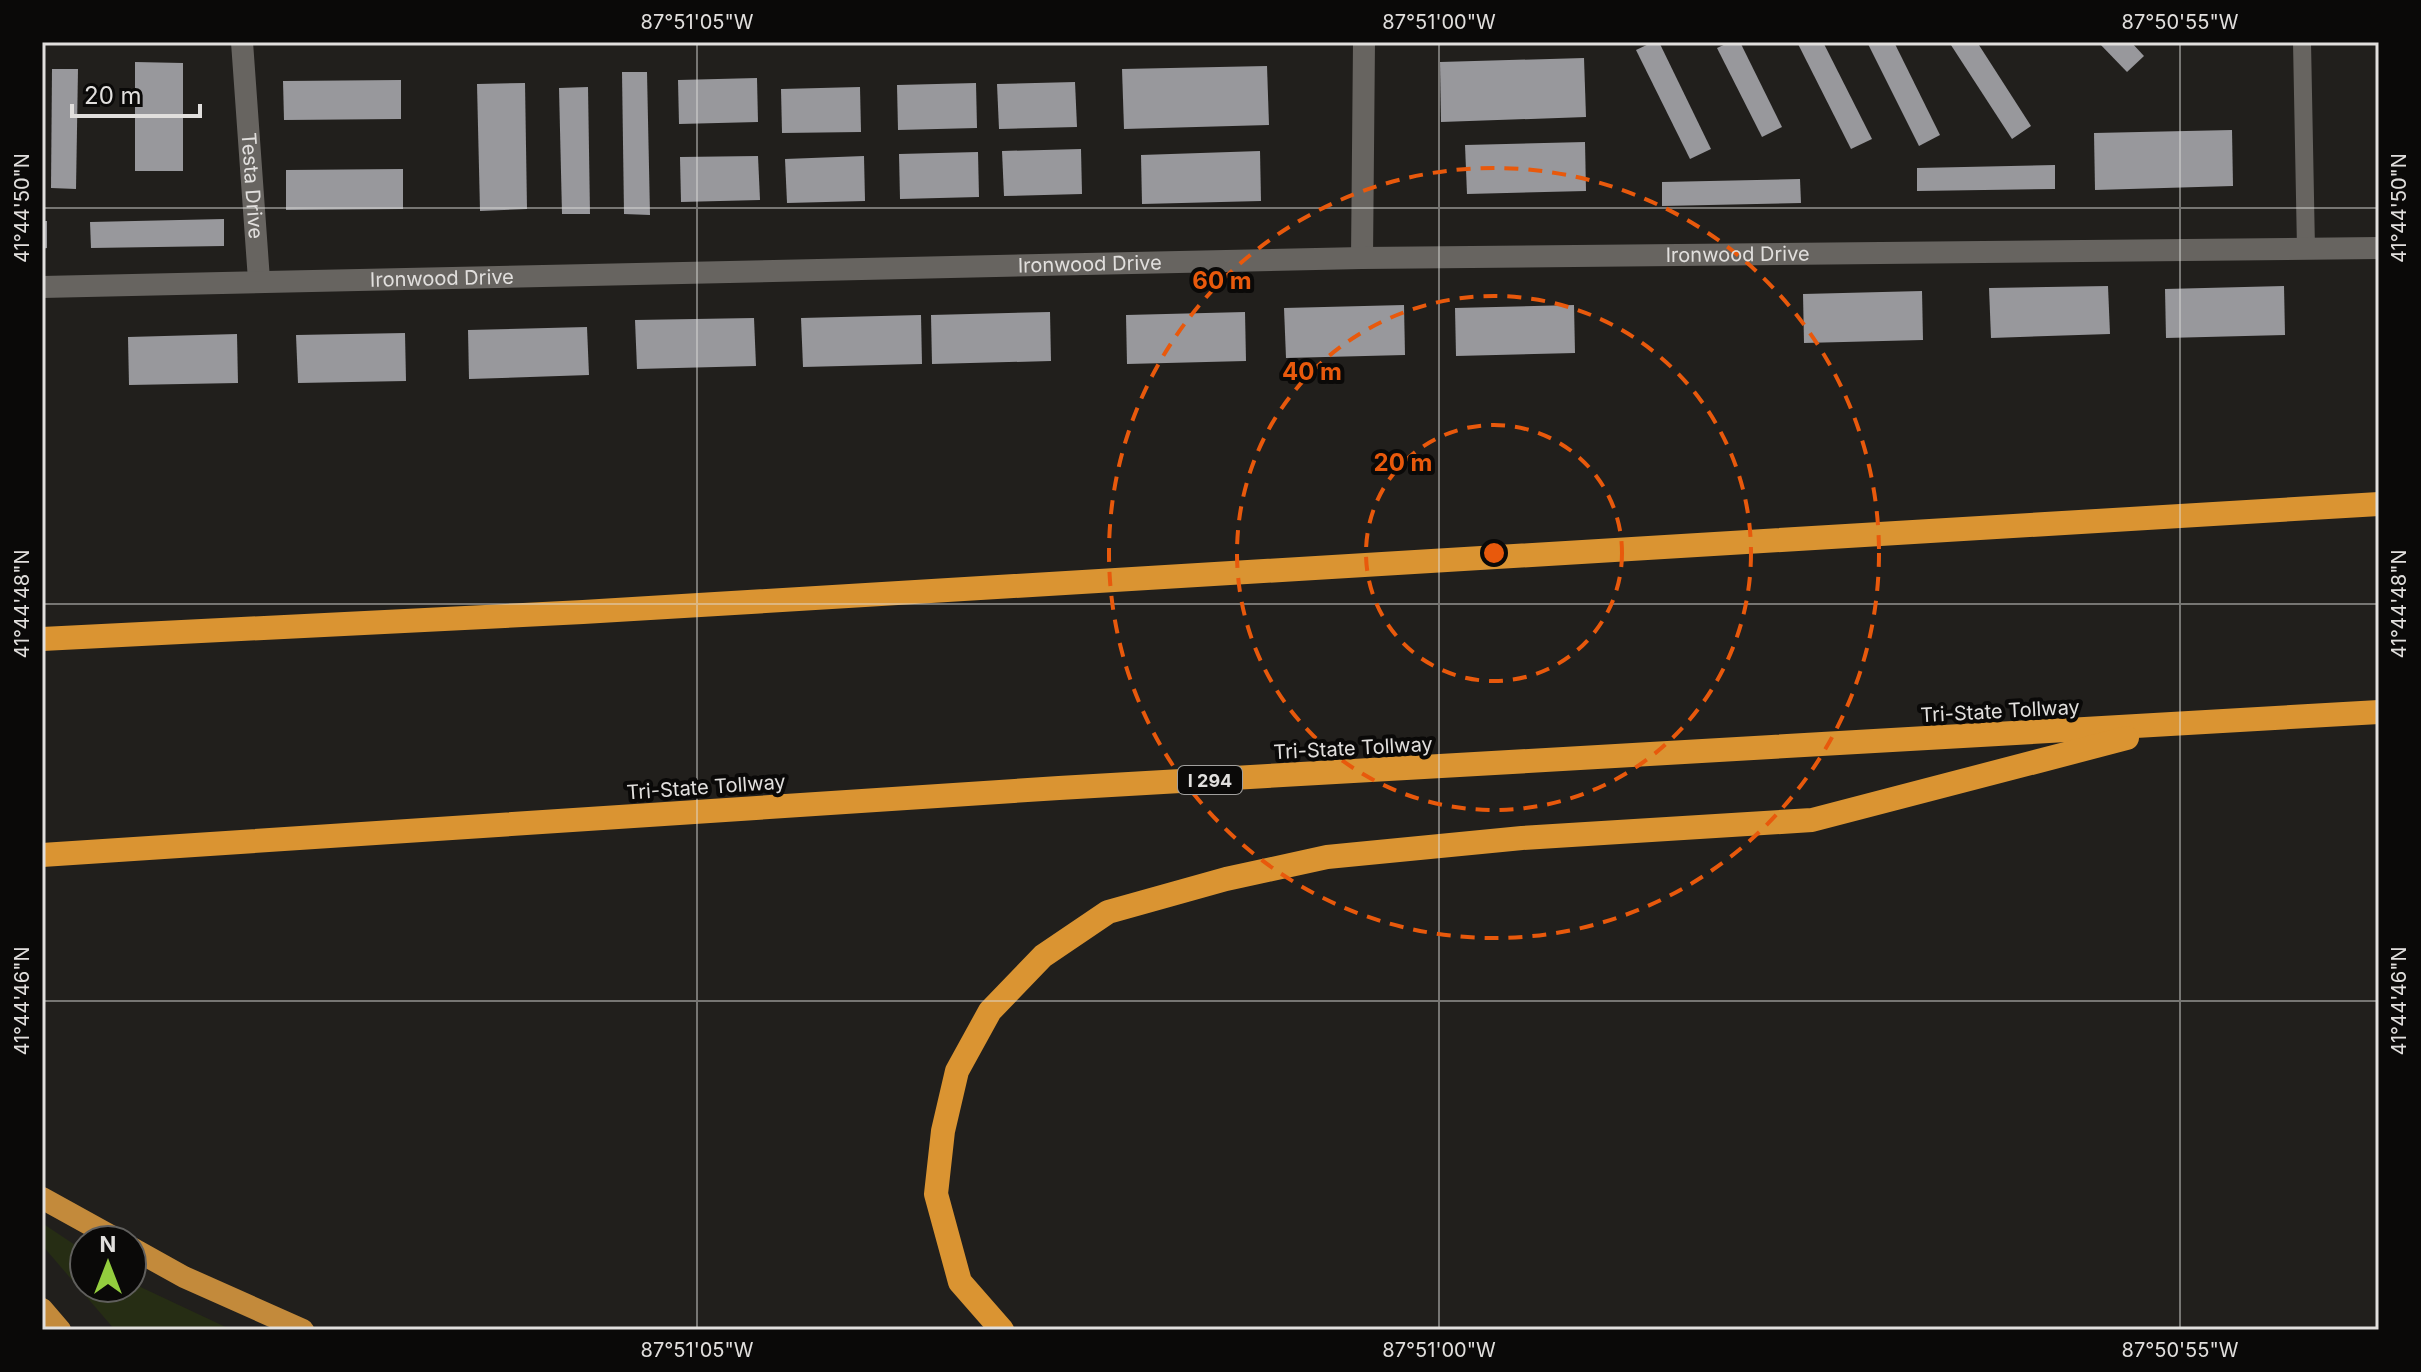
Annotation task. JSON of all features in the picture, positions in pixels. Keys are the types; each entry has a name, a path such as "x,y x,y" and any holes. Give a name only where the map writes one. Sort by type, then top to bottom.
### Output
{"highway":[{"path":"42,639 583,612 2379,504"},
{"name":"Tri-State Tollway","path":"42,855 1059,788 2379,712"},
{"path":"1002,1330 960,1282 936,1194 943,1131 957,1071 990,1011 1043,956 1108,912 1226,879 1327,857 1522,838 1812,820 2179,725"},
{"path":"42,1198 89,1224"},
{"path":"148,1257 184,1277 303,1330"},
{"path":"42,1309 60,1330"}],"street":[{"name":"Testa Drive","path":"242,42 259,280"},
{"path":"1362,258 1364,42"},
{"name":"Ironwood Drive","path":"42,287 1362,258 2379,248"}],"lane":[{"path":"2302,42 2306,249"}],"green space":[{"path":"42,1223 68,1240 68,1275 42,1245"},
{"path":"148,1291 232,1330 115,1330 93,1304 148,1304"}],"building":[{"path":"1659,42 1711,149 1690,159 1636,50"},
{"path":"1730,42 1740,42 1782,127 1762,137 1717,48"},
{"path":"1797,42 1823,42 1872,139 1851,149"},
{"path":"1867,42 1894,42 1940,135 1919,146"},
{"path":"1949,42 1977,42 2031,126 2012,139"},
{"path":"2098,42 2131,42 2144,56 2127,72"},
{"path":"1584,58 1586,117 1441,122 1440,62"},
{"path":"135,62 183,63 183,171 135,171"},
{"path":"1267,66 1269,125 1124,129 1122,69"},
{"path":"52,69 78,69 76,189 51,188"},
{"path":"622,72 647,72 650,215 624,214"},
{"path":"757,78 758,122 679,124 678,80"},
{"path":"401,80 401,119 284,120 283,81"},
{"path":"1075,82 1077,127 999,129 997,84"},
{"path":"525,83 527,209 480,211 477,84"},
{"path":"976,83 977,128 898,130 897,85"},
{"path":"588,87 590,214 562,214 559,88"},
{"path":"860,87 861,132 782,133 781,89"},
{"path":"2232,130 2233,186 2095,190 2094,133"},
{"path":"1585,142 1586,191 1467,194 1465,145"},
{"path":"1081,149 1082,194 1004,196 1002,151"},
{"path":"1260,151 1261,201 1142,204 1141,155"},
{"path":"978,152 979,197 900,199 899,154"},
{"path":"758,156 760,200 681,202 680,157"},
{"path":"864,156 865,201 787,203 785,159"},
{"path":"2055,165 2055,189 1917,191 1917,168"},
{"path":"403,169 403,209 286,210 286,170"},
{"path":"1800,179 1801,203 1662,206 1662,182"},
{"path":"224,219 224,246 91,248 90,222"},
{"path":"42,221 47,221 47,248 42,249"},
{"path":"2108,286 2110,334 1991,338 1989,288"},
{"path":"2284,286 2285,335 2166,338 2165,289"},
{"path":"1922,291 1923,340 1804,343 1803,294"},
{"path":"1404,305 1405,355 1286,358 1284,308"},
{"path":"1574,305 1575,353 1456,356 1455,308"},
{"path":"1050,312 1051,361 932,364 931,315"},
{"path":"1245,312 1246,361 1127,364 1126,315"},
{"path":"921,315 922,364 803,367 801,318"},
{"path":"754,318 756,366 637,369 635,320"},
{"path":"587,327 589,375 469,379 468,330"},
{"path":"405,333 406,381 298,383 296,335"},
{"path":"237,334 238,383 129,385 128,337"}]}
